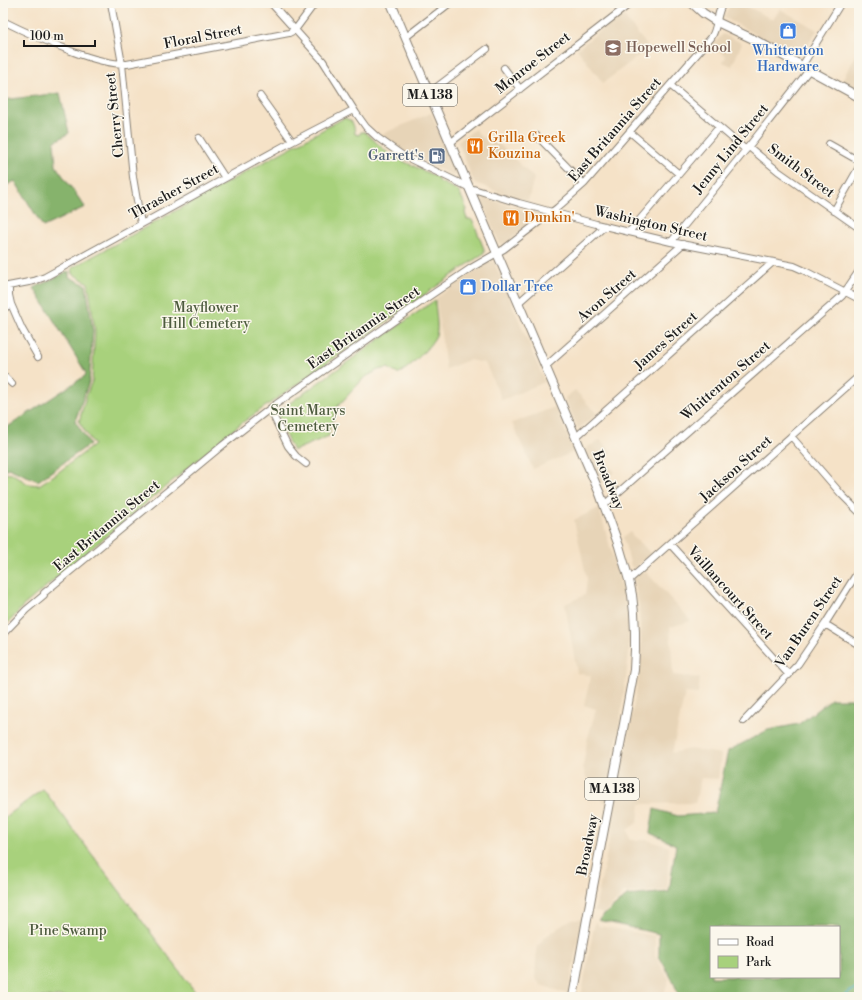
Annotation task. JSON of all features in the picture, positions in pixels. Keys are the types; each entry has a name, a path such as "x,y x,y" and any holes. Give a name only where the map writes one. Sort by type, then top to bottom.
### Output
{"main road":[{"name":"Broadway","path":"391,3 576,437 604,505 629,580 635,623 634,670 573,997"},
{"path":"692,3 703,13 717,22 753,39 859,97"}],"street":[{"name":"Cherry Street","path":"111,3 122,64 133,177 141,224"},
{"name":"Washington Street","path":"271,3 323,61 362,122 370,131 399,153 470,188 552,212 671,242 798,267 859,299"},
{"path":"295,30 315,3"},
{"path":"406,37 450,3"},
{"name":"Monroe Street","path":"450,143 631,3"},
{"name":"East Britannia Street","path":"3,634 26,610 44,595 44,593 222,445 270,409 428,297 471,268 504,249 552,212 584,184 711,38 716,29 719,9 723,3"},
{"name":"Jenny Lind Street","path":"671,242 747,148 806,68 841,3"},
{"name":"Floral Street","path":"3,21 88,58 122,64 289,33 295,30"},
{"path":"429,93 487,49"},
{"path":"504,68 520,89"},
{"name":"Smith Street","path":"670,85 719,127 859,228"},
{"path":"260,96 292,142"},
{"name":"Thrasher Street","path":"6,286 34,281 45,276 353,110"},
{"path":"629,232 719,127"},
{"path":"630,132 679,174"},
{"path":"537,136 584,184"},
{"path":"199,138 225,178"},
{"path":"829,144 859,161"},
{"path":"834,211 859,167"},
{"path":"518,303 605,226"},
{"name":"Avon Street","path":"546,366 684,244"},
{"name":"James Street","path":"576,437 772,262"},
{"name":"Whittenton Street","path":"604,505 836,301 859,271"},
{"path":"6,286 11,304 22,329 38,357"},
{"path":"3,309 11,304"},
{"path":"3,375 12,384"},
{"name":"Jackson Street","path":"629,580 859,376"},
{"path":"270,409 288,446 296,456 306,464"},
{"path":"791,436 842,495 859,512"},
{"name":"Vaillancourt Street","path":"670,544 789,675"},
{"name":"Van Buren Street","path":"744,721 789,675 802,659 859,570"},
{"path":"825,624 859,645"}],"shaded area":[{"path":"731,3 741,3 773,20 780,9 817,30 800,59 724,17"},
{"name":"Hopewell School","path":"622,14 649,48 603,83 577,49"},
{"path":"723,34 742,43 732,66 723,62 726,56 713,45"},
{"path":"859,50 859,92 841,82"},
{"path":"431,113 456,172 456,175 454,176 400,150 380,135"},
{"path":"475,129 482,138 484,137 489,145 495,140 534,178 528,201 475,183 458,142"},
{"path":"485,198 542,215 502,244 499,242 482,202"},
{"path":"490,261 494,262 545,382 502,400 485,363 469,360 446,369 436,298"},
{"path":"575,390 597,414 578,429 565,398"},
{"path":"555,407 574,452 533,469 512,423"},
{"path":"600,440 612,452 603,459 615,472 601,484 586,448"},
{"path":"599,508 621,586 629,625 627,670 619,728 605,803 586,777 583,767 587,741 596,709 584,705 591,676 577,673 565,604 585,595 587,579 574,520"},
{"path":"630,532 651,554 635,568 631,566 623,537"},
{"path":"632,570 646,572 691,621 670,627 673,675 700,678 698,694 685,693 672,753 690,749 721,754 718,779 701,778 695,803 640,804 638,822 627,830 630,840 647,840 669,847 667,890 624,893 603,914 595,911 611,833 638,681 641,645 639,605"},
{"path":"582,919 568,994 541,985 535,978 537,947 545,937 570,920"},
{"path":"595,921 599,926 655,936 655,956 669,979 663,997 581,997"}],"green space":[{"path":"60,93 69,133 54,142 56,166 85,207 43,227 15,181 3,187 3,100"},
{"name":"Mayflower Hill Cemetery","path":"344,118 352,122 355,134 359,135 361,132 365,132 390,155 437,177 438,181 457,190 462,197 467,210 465,213 467,219 473,221 484,249 484,253 239,425 23,606 3,628 3,473 13,474 28,484 39,485 94,445 79,422 92,381 95,331 88,283 73,274 72,268"},
{"path":"69,271 69,277 86,285 93,331 89,382 75,421 90,444 38,481 8,468 3,471 3,430 85,376 86,373 34,288"},
{"name":"Saint Marys Cemetery","path":"435,300 437,332 434,339 420,356 399,373 388,368 378,370 364,378 335,410 329,436 293,451 282,428 277,412"},
{"path":"831,699 852,699 859,725 859,997 680,997 659,956 659,934 598,920 627,896 669,892 676,845 650,833 654,809 678,816 715,813 728,751 768,730 799,724"},
{"name":"Pine Swamp","path":"43,789 199,997 3,997 3,819"}],"waterway":[{"path":"842,997 859,986"}],"place":[{"name":"Whittenton Hardware","path":"788,31"},
{"name":"Hopewell School","path":"613,48"},
{"name":"Grilla Greek Kouzina","path":"475,146"},
{"name":"Garrett's","path":"437,156"},
{"name":"Dunkin'","path":"511,218"},
{"name":"Dollar Tree","path":"468,287"}]}
